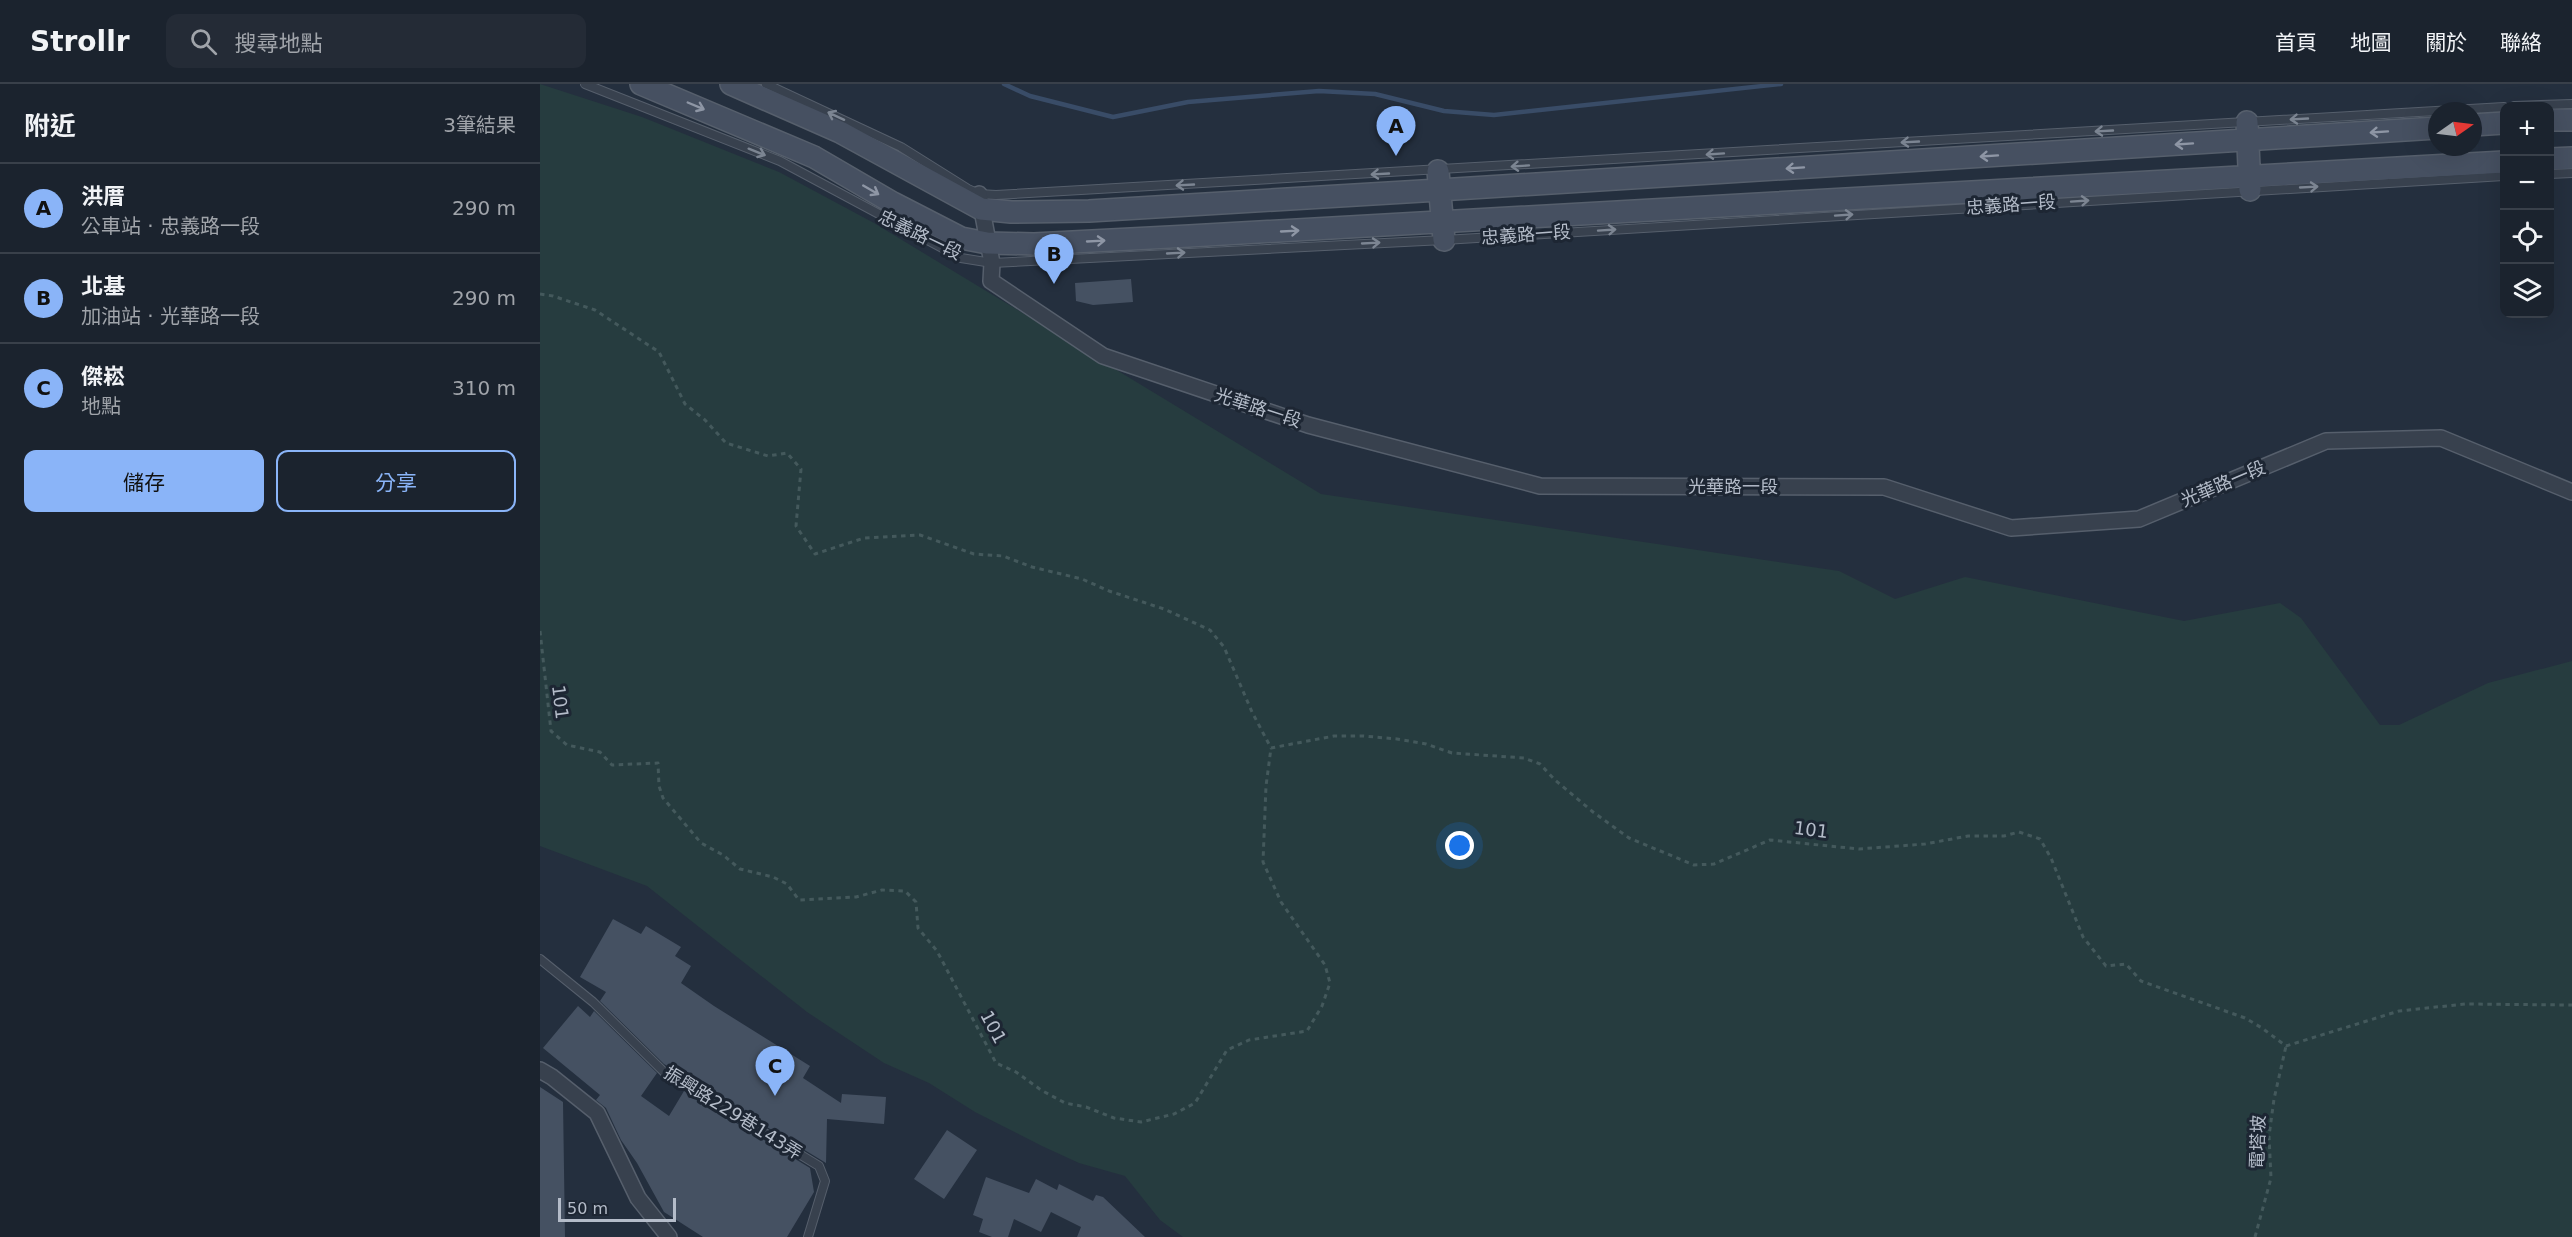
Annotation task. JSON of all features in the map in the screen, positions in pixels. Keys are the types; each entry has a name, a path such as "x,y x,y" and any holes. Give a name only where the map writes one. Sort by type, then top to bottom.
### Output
{"main road":[{"name":"忠義路一段","path":"641,84 814,157 893,203 989,253 1058,243 1443,231 2250,183 2500,162"},
{"path":"731,84 840,132 980,202 1043,213 1439,181 2247,131 2428,128"},
{"path":"2554,120 2572,120"},
{"path":"2482,124 2500,123"},
{"path":"2247,131 2250,183"},
{"path":"2554,159 2572,158"},
{"path":"1439,181 1443,231"}],"street":[{"name":"光華路一段","path":"980,202 989,253 991,281 1103,356 1308,425 1540,486 1884,487 2011,528 2139,519 2326,441 2441,438 2572,492"},
{"path":"540,1070 597,1113 638,1198 669,1237"}],"lane":[{"name":"忠義路一段","path":"585,84 780,162 961,258 989,253"},
{"path":"766,84 900,147 968,189 980,202"},
{"path":"2554,105 2572,104"},
{"path":"2247,131 2500,107"},
{"path":"2554,174 2572,173"},
{"name":"忠義路一段","path":"2250,183 2500,176"},
{"name":"振興路229巷143弄","path":"540,959 593,1002 664,1072 819,1166 825,1181 808,1237"}],"path":[{"path":"540,294 596,309 659,352 685,404 705,420 726,442 768,456 787,453 801,469 796,526 815,554 864,538 920,535 974,554 1004,556 1032,567 1082,579 1109,591 1164,609 1210,630 1224,647 1252,712 1271,748"},
{"name":"101","path":"540,631 550,731 567,745 600,752 612,765 658,763 659,786 663,798 701,843 723,855 740,869 773,877 787,884 799,900 856,897 882,890 905,891 916,903 918,928 937,951 996,1063 1016,1072 1041,1090 1065,1103 1086,1107 1114,1118 1141,1122 1174,1114 1195,1103 1227,1050 1249,1040 1307,1031 1322,1006 1330,983 1326,965 1281,902 1263,862 1266,786 1271,748 1334,736 1407,740 1452,753 1524,758 1540,764 1593,812 1629,838 1694,865 1714,864 1770,840 1859,849 1926,844 1968,836 2004,836 2019,832 2040,839 2051,858 2083,937 2106,966 2126,964 2142,981 2245,1018 2286,1046"},
{"path":"2286,1046 2353,1028 2399,1011 2465,1004 2572,1005"},
{"name":"電塔坡","path":"2255,1237 2271,1178 2270,1136 2274,1099 2286,1046"}],"green space":[{"path":"540,84 642,117 779,172 874,223 1321,494 1839,571 1895,599 1965,577 2184,621 2280,603 2301,618 2380,725 2399,725 2488,683 2572,661 2572,1237 1183,1237 1160,1220 1125,1176 1079,1163 1042,1146 975,1112 929,1083 884,1063 807,1012 647,886 540,846"}],"building":[{"path":"1131,279 1133,302 1093,305 1076,301 1075,283"},
{"path":"613,919 641,934 646,926 681,947 675,956 691,966 681,983 810,1066 803,1078 841,1103 842,1094 886,1097 884,1124 827,1119 826,1163 664,1064 600,1001 606,992 580,977"},
{"path":"578,1006 590,1017 594,1011 657,1073 641,1096 669,1116 684,1091 810,1168 814,1192 787,1237 703,1237 664,1212 637,1163 621,1140 606,1108 596,1100 600,1095 543,1048"},
{"path":"540,1087 563,1102 565,1237 540,1237"},
{"path":"947,1130 977,1150 944,1199 914,1179"},
{"path":"986,1177 1029,1193 1036,1179 1057,1190 1059,1184 1093,1201 1096,1195 1103,1197 1145,1237 1077,1237 1081,1227 1051,1212 1041,1232 1014,1219 1008,1237 992,1237 979,1232 983,1219 973,1215"}],"waterway":[{"path":"1004,84 1030,96 1113,117 1188,102 1319,91 1375,94 1444,111 1494,115 1781,84"}],"place":[{"name":"洪厝","path":"1396,156"},
{"name":"北基","path":"1054,284"},
{"name":"傑崧","path":"775,1096"}]}
